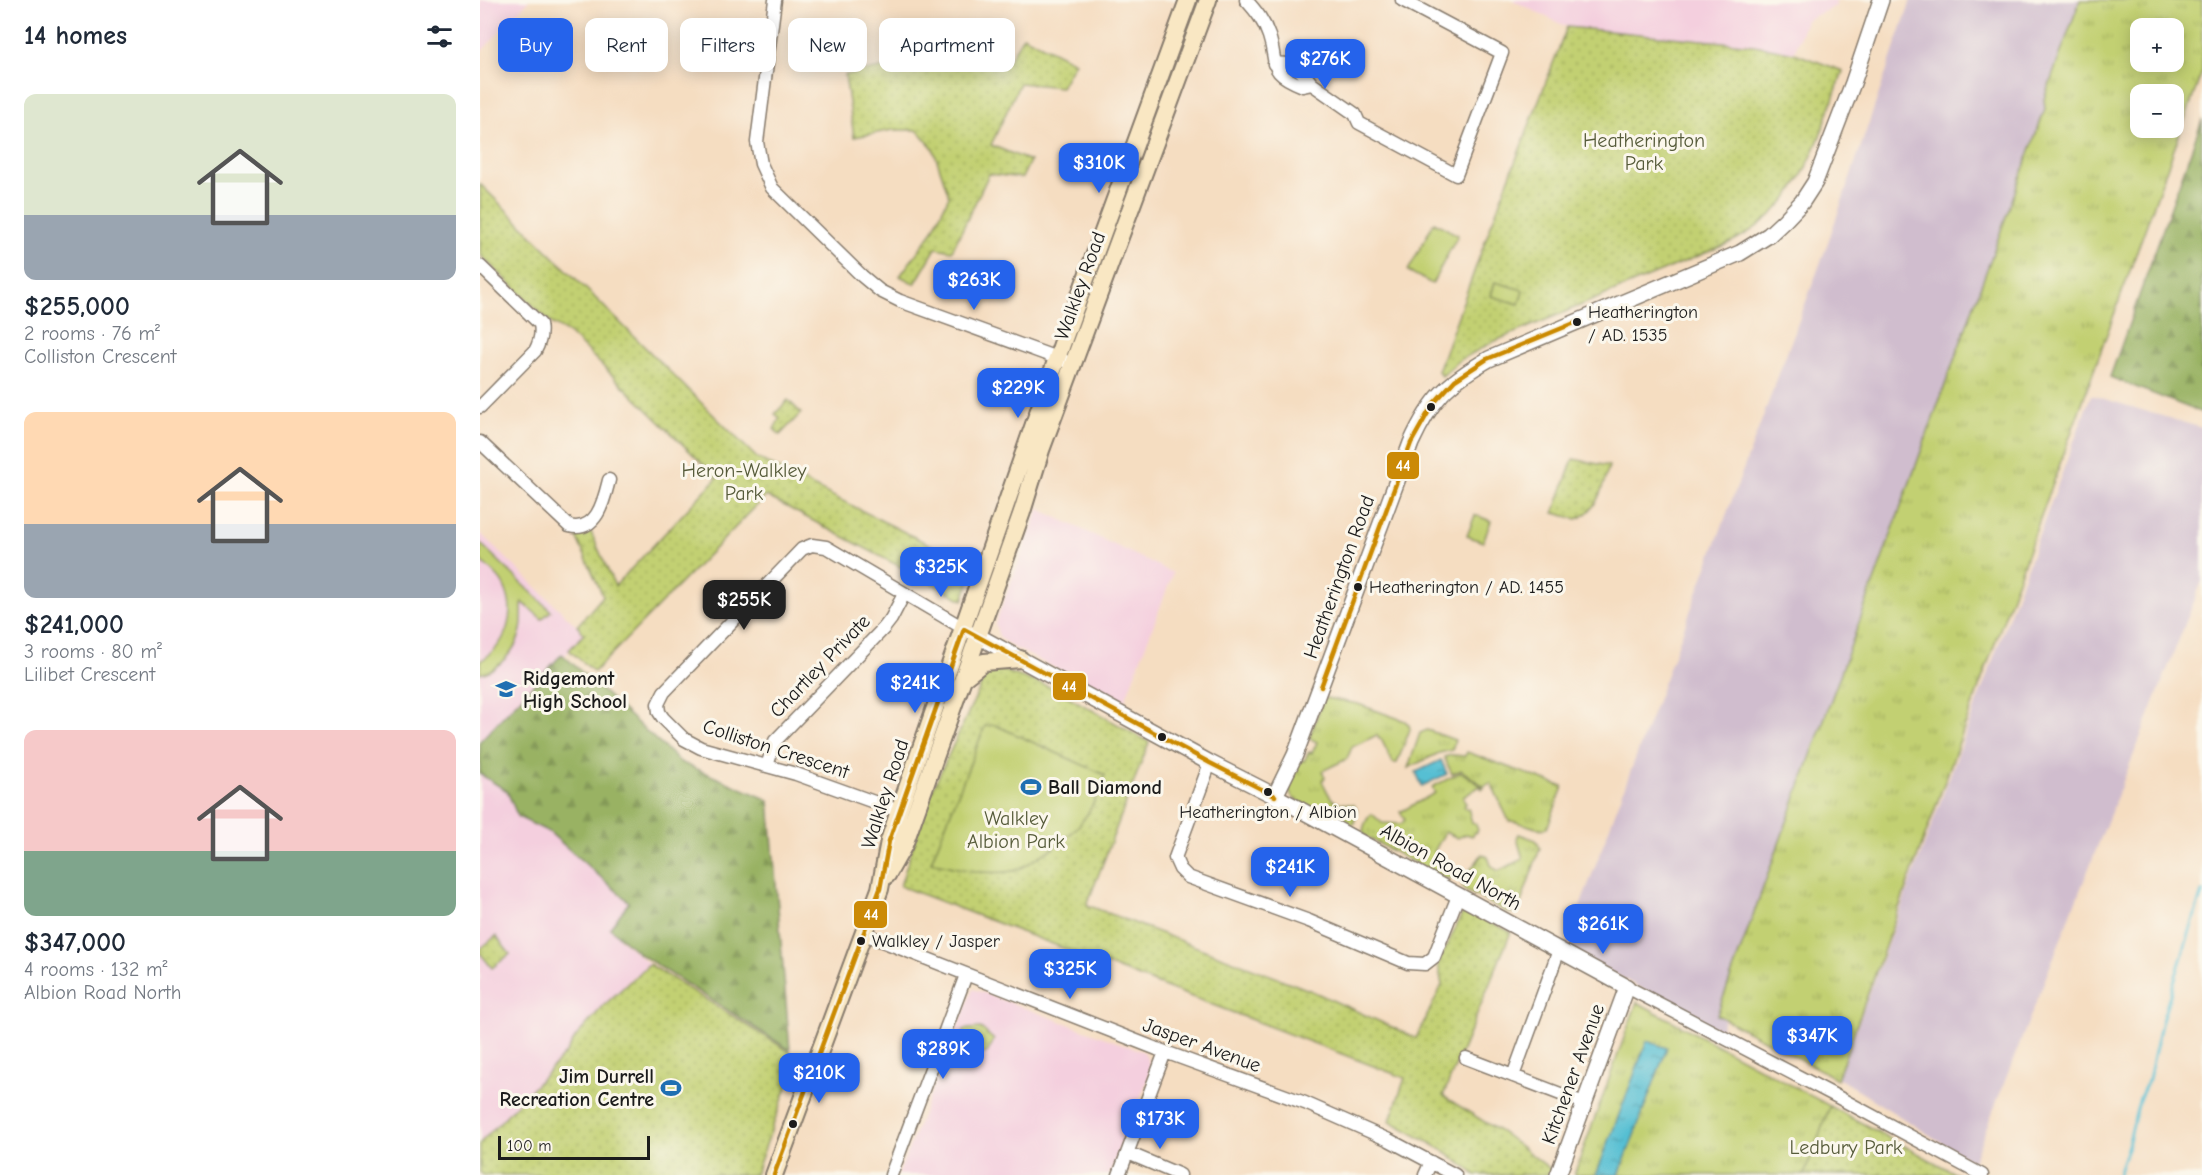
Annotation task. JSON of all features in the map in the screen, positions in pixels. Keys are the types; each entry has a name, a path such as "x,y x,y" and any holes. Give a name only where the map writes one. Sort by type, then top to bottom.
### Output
{"main road":[{"name":"Walkley Road","path":"880,889 904,845 964,678 971,632 1057,358 1188,0"},
{"name":"Walkley Road","path":"774,1175 880,889 889,841 899,811 1022,512 1041,450 1208,0"},
{"path":"964,678 984,662 1020,659"}],"street":[{"path":"775,0 757,142 762,164 772,188 880,291 900,301 1073,364"},
{"path":"1246,0 1266,27 1274,64 1280,74 1303,86 1312,84 1355,114 1359,123 1456,175 1502,53 1402,0"},
{"name":"Heatherington Road","path":"1275,796 1306,726 1411,443 1428,409 1443,390 1455,380 1489,359 1720,262 1769,235 1802,202 1815,182 1853,83 1881,0"},
{"path":"480,266 540,324 541,331 535,351 480,407"},
{"path":"480,442 569,526 575,528 587,524 602,508 609,480"},
{"name":"Colliston Crescent","path":"899,811 796,774 701,748 684,739 659,712 658,704 664,692 802,549 812,545 826,547 971,632"},
{"name":"Chartley Private","path":"767,766 775,741 884,628 904,594"},
{"name":"Albion Road North","path":"971,632 1627,987 1841,1098 1982,1175"},
{"path":"1210,763 1175,858 1180,869 1188,877 1309,921 1408,963 1425,964 1434,957 1458,896"},
{"name":"Jasper Avenue","path":"864,934 1165,1052 1305,1102 1389,1140 1455,1175"},
{"path":"1514,1076 1559,950"},
{"path":"891,1175 966,975"},
{"name":"Kitchener Avenue","path":"1558,1175 1627,987"},
{"path":"1119,1175 1165,1052"},
{"path":"1466,1058 1584,1103"},
{"path":"1128,1153 1180,1175"},
{"path":"1425,1175 1431,1162"}],"shaded area":[{"path":"480,0 529,0 512,18 498,18 498,34 480,53"},
{"path":"1512,0 1838,0 1835,2 1836,6 1806,20 1794,53 1754,45 1567,27"},
{"path":"1911,0 2089,0 1720,1031 1565,947 1826,248"},
{"path":"2091,395 2202,428 2202,581 1973,1162 1838,1078"},
{"path":"1039,509 1173,573 1124,703 1009,645 999,636 995,624"},
{"name":"Ridgemont High School","path":"480,533 585,634 480,745"},
{"path":"480,758 640,911 619,938 649,964 629,980 575,1038 566,1053 480,1143"},
{"path":"973,989 1144,1052 1150,1065 1149,1076 1109,1175 898,1175"}],"green space":[{"path":"2080,0 2202,0 2202,72 2184,122 2184,84 2130,84 2130,138 2178,138 1837,1079 1717,1015 2045,109 2044,99"},
{"name":"Heatherington Park","path":"1567,27 1754,45 1794,53 1843,71 1815,148 1804,171 1791,193 1774,212 1753,229 1727,244 1493,342 1460,360 1442,376 1438,371"},
{"path":"1023,36 1075,62 1061,87 1020,83 991,145 1030,161 1022,178 989,174 952,251 936,248 915,284 900,276 932,232 949,196 933,148 917,130 893,130 854,137 845,75 879,68 879,72 1015,72 1015,50"},
{"path":"2202,120 2202,413 2110,377"},
{"name":"Heron-Walkley Park","path":"480,184 757,458 974,567 963,600 766,496 594,672 569,650 584,634 577,626 603,596 575,534 589,528 615,586 717,478 569,333 551,323 480,255"},
{"path":"1434,222 1458,235 1432,284 1408,271"},
{"path":"1495,282 1523,290 1519,304 1491,296"},
{"path":"788,400 801,413 780,435 774,429 780,418 775,414"},
{"path":"1573,459 1609,466 1595,504 1577,519 1554,513"},
{"path":"1475,515 1491,521 1483,542 1467,536"},
{"path":"480,543 551,611 542,619 522,602 522,627 516,644 506,658 494,668 480,674 480,661 497,647 503,637 510,606 503,584 480,560"},
{"path":"562,654 680,762 769,800 790,1050 638,953 610,928 629,902 549,832 518,817 507,791 480,774 480,741"},
{"name":"Walkley Albion Park","path":"990,666 1053,688 1149,742 1087,905 1312,991 1416,1038 1442,985 1438,964 1464,910 1511,932 1443,1096 1504,1134 1553,1171 1551,1175 1476,1175 1446,1152 1390,1121 1405,1078 900,886 928,799"},
{"path":"1326,698 1358,704 1405,721 1410,729 1397,763 1393,763 1377,735 1352,747 1347,759 1322,771 1325,778 1322,781 1333,800 1354,805 1357,810 1354,823 1347,828 1293,798 1289,791 1288,783 1299,759 1304,761 1309,752 1312,753 1317,742 1309,738 1323,700"},
{"name":"Ball Diamond","path":"995,725 1105,775 1094,803 1080,824 1062,842 1019,869 981,872 931,862 985,726"},
{"path":"1427,730 1455,740 1452,750 1439,753 1408,768 1420,733"},
{"path":"1467,752 1563,787 1547,828 1542,829 1509,821 1491,783 1484,786 1461,770 1452,774 1444,757 1465,756"},
{"path":"1461,772 1484,788 1480,786 1463,797 1466,804 1464,806 1468,808 1472,823 1475,823 1478,830 1472,836 1466,834 1458,838 1445,832 1434,852 1453,865 1454,872 1451,878 1444,879 1363,835 1365,823 1372,814 1382,823 1401,824 1405,820 1400,812 1435,793 1432,787"},
{"path":"1519,834 1536,840 1540,848 1519,908 1509,913 1464,890 1462,885 1465,877 1482,854 1488,857 1491,865 1498,871 1523,859 1517,838"},
{"path":"496,936 510,954 492,968 480,953 480,949"},
{"name":"Jim Durrell Recreation Centre","path":"649,964 798,1057 755,1175 483,1175 480,1172 480,1143 566,1053 575,1038 603,1006"},
{"path":"1637,1002 1830,1106 1804,1175 1574,1175"},
{"path":"981,1028 994,1040 988,1052 976,1057 959,1048 965,1029"},
{"name":"Ledbury Park","path":"1830,1106 1958,1175 1804,1175"}],"water":[{"path":"1441,760 1447,774 1422,786 1416,772"},
{"path":"1647,1041 1667,1048 1619,1175 1596,1175"}],"waterway":[{"path":"2118,1175 2140,1097 2149,1079 2161,1024 2202,892"}],"transit line":[{"name":"44","path":"1321,687 1411,443 1433,404 1455,380 1487,359 1577,322"},
{"name":"44","path":"774,1175 880,889 889,841 964,629 1275,796"}],"place":[{"name":"Heatherington / AD. 1535","path":"1577,322"},
{"name":"Heatherington / AD. 1455","path":"1358,587"},
{"name":"Ridgemont High School","path":"506,689"},
{"name":"Ball Diamond","path":"1031,787"},
{"name":"Heatherington / Albion","path":"1268,792"},
{"name":"Walkley / Jasper","path":"861,941"},
{"name":"Jim Durrell Recreation Centre","path":"671,1088"}]}
